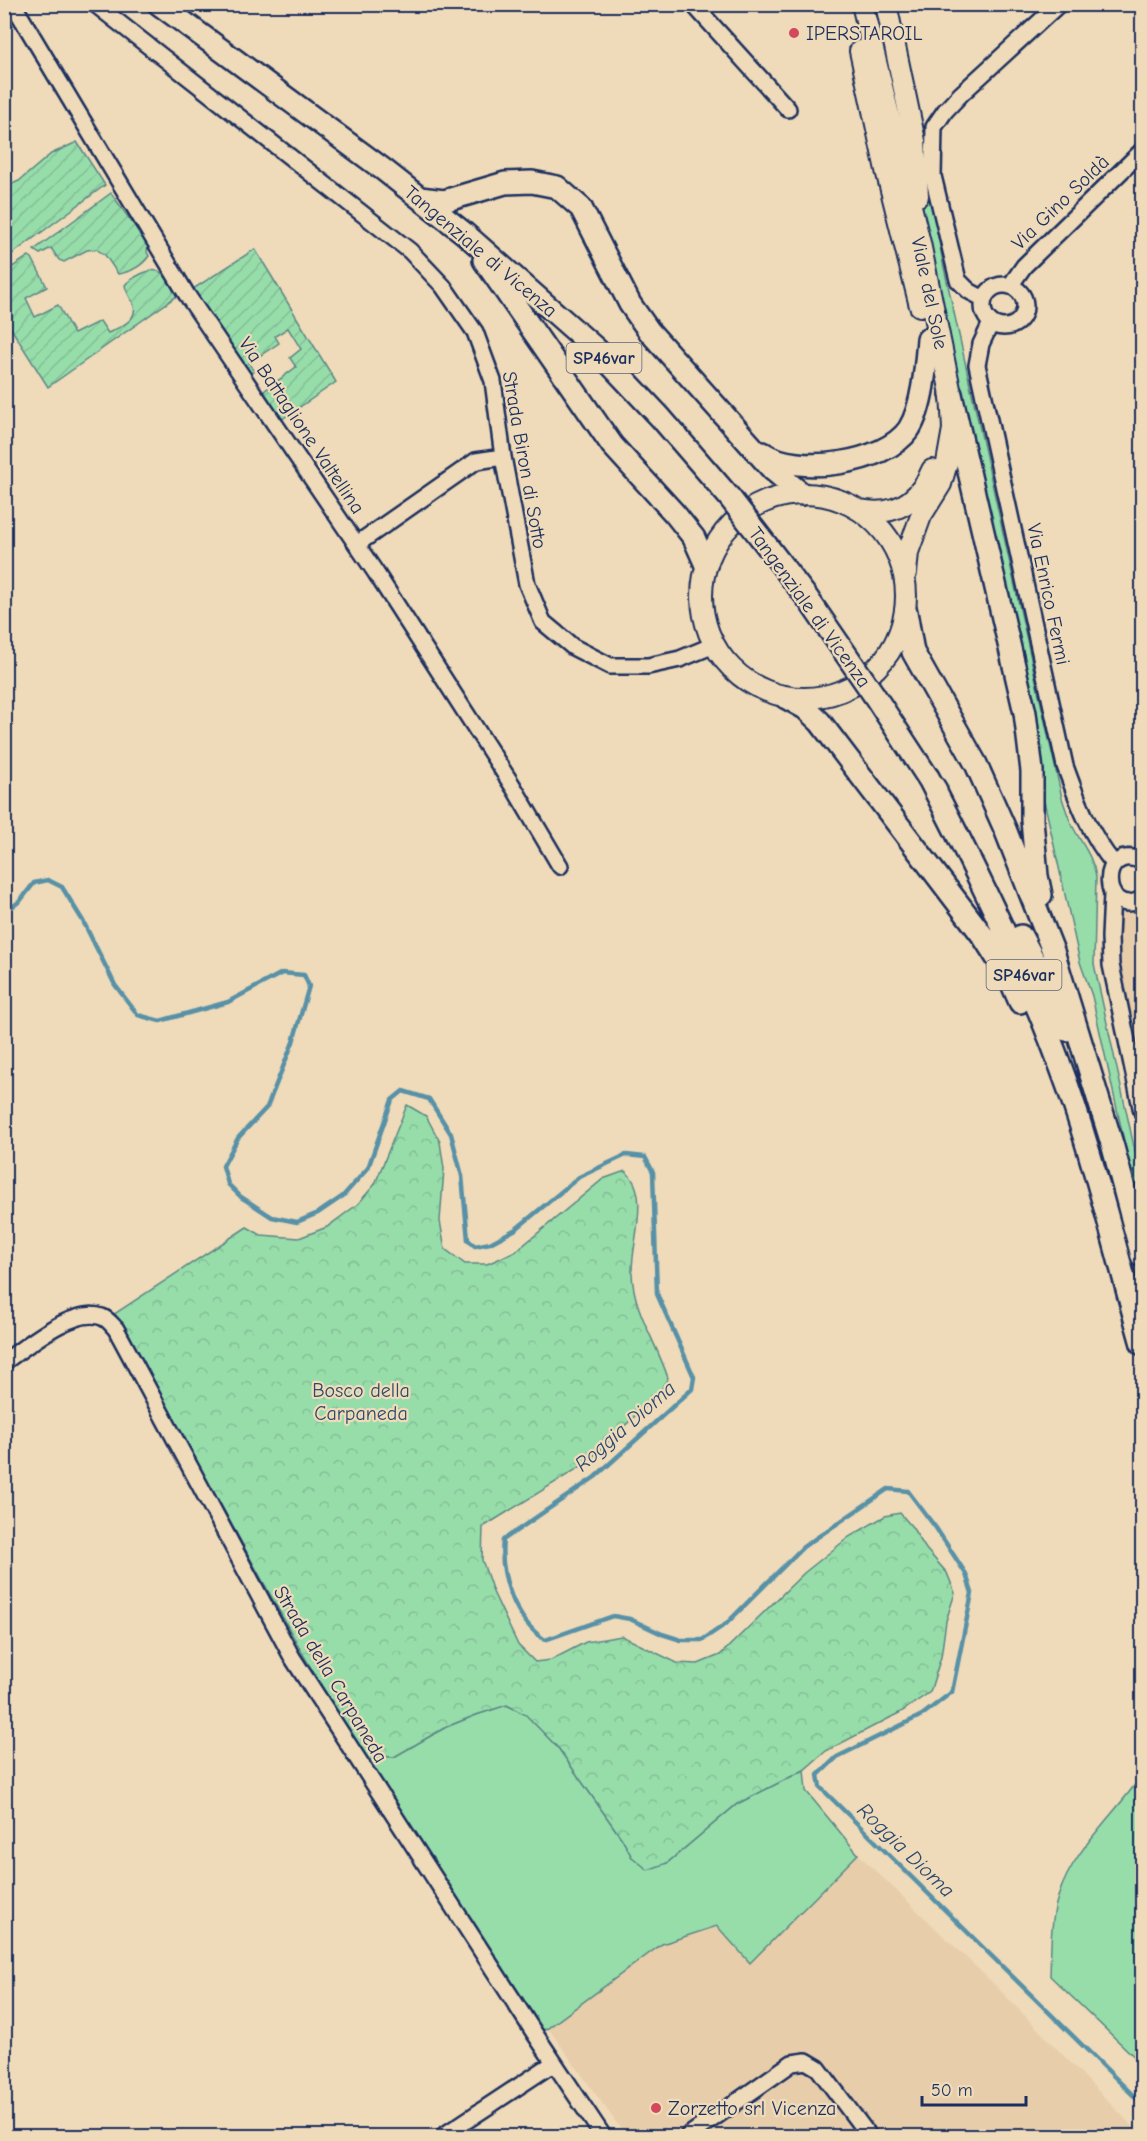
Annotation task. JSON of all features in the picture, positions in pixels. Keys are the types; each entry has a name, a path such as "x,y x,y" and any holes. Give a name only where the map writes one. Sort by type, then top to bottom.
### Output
{"highway":[{"name":"Tangenziale di Vicenza","path":"159,4 464,233 596,349 661,418 729,498 808,599 874,695 987,870 1040,972 1113,1147"},
{"path":"420,198 444,201 506,183 532,182 557,187 581,208 630,304 649,331 773,470 802,494"},
{"path":"464,233 612,445 694,538 706,565"},
{"path":"748,443 773,460 791,464 832,463 870,455 893,445 909,428 923,391 928,339"},
{"path":"951,394 1024,713 1032,771 1032,820 1037,876 1053,951"},
{"path":"906,612 913,652 976,764 1005,828 1053,951 1113,1147 1143,1256"},
{"path":"785,697 805,708 820,722 982,936 1009,977 1097,1182 1143,1344"},
{"name":"Tangenziale di Vicenza","path":"928,777 980,878 1018,959 1068,1089 1097,1182"}],"main road":[{"name":"Viale del Sole","path":"849,4 886,170 928,339 940,412 940,444 926,485 914,499 905,505 887,511 860,510"},
{"name":"Viale del Sole","path":"862,4 920,243 951,394 953,429 947,463 941,484 921,516 908,552 905,578 906,612 898,638 883,661 863,680 839,692 812,698 785,697 764,690 744,679 727,664 714,645 704,620 702,592 706,565 721,537 743,514 771,500 802,494 822,496 842,501 860,510 881,529 897,552 905,578"},
{"path":"886,4 915,141 920,243"}],"street":[{"name":"Via Battaglione Valtellina","path":"14,4 187,295 357,544 514,788 560,866"},
{"name":"Strada Biron di Sotto","path":"95,4 410,251 443,286 475,332 493,381 503,457 526,584 543,622 573,647 610,666 648,666 680,659 714,645"},
{"path":"693,4 788,109"},
{"path":"984,299 969,291 958,280 933,176 934,128 945,111 961,94 1059,4"},
{"name":"Via Gino Soldà","path":"1010,285 1024,266 1143,152"},
{"path":"1010,285 1024,297 1025,310 1023,316 1012,326 998,326 991,323 984,312 984,299 987,293 997,286 1010,285"},
{"name":"Via Enrico Fermi","path":"991,323 981,345 977,365 1065,766 1082,813 1100,847 1114,864"},
{"path":"357,544 476,461 503,457"},
{"path":"1143,861 1128,858 1114,864 1108,881 1112,894 1111,965 1143,1112"},
{"path":"1112,894 1120,900 1137,901"},
{"path":"1111,925 1137,901"},
{"name":"Strada della Carpaneda","path":"4,1362 53,1328 83,1316 102,1317 117,1329 292,1657 603,2136"},
{"path":"688,2136 792,2063 806,2061 818,2068 869,2136"},
{"path":"443,2136 554,2063"}],"shaded area":[{"path":"1139,908 1142,910 1142,1115 1107,949 1115,920 1126,910"},
{"path":"858,1854 996,1986 1142,2136 626,2136 548,2028 661,1944 717,1926 750,1963"}],"green space":[{"path":"917,120 928,134 926,169 943,263 1062,798 1071,822 1089,856 1096,877 1094,964 1142,1183 1142,1222 1092,996 1080,962 931,293 917,154"},
{"path":"77,142 105,185 11,255 5,244 5,187 19,181 51,154"},
{"path":"111,193 148,245 149,256 139,266 118,274 105,255 96,249 87,250 64,262 59,260 51,248 40,254 34,250"},
{"path":"255,249 336,382 278,422 260,394 296,367 290,358 301,349 288,328 275,336 279,343 249,363 254,372 248,375 193,289"},
{"path":"29,256 47,287 26,298 35,317 58,305 74,334 100,321 108,333 128,322 134,314 134,309 125,285 134,277 148,271 155,270 164,274 178,295 48,387 5,319 5,272"},
{"name":"Bosco della Carpaneda","path":"407,1105 426,1116 440,1142 444,1169 440,1221 445,1249 465,1264 487,1264 515,1252 603,1179 625,1171 633,1180 637,1192 639,1205 632,1273 633,1287 641,1314 668,1378 660,1392 585,1464 483,1527 482,1560 493,1592 518,1645 535,1662 551,1660 586,1642 622,1636 677,1663 698,1664 720,1655 804,1573 849,1537 885,1516 900,1513 947,1573 955,1593 946,1621 941,1657 930,1692 901,1712 826,1751 804,1770 737,1804 667,1863 648,1870 632,1857 559,1749 526,1715 507,1705 446,1727 394,1757 379,1756 366,1762 304,1656 206,1478 176,1451 108,1328 102,1322 247,1227 261,1235 299,1238 327,1227 358,1204 375,1184"},
{"path":"506,1705 526,1714 559,1749 632,1857 667,1863 737,1804 804,1770 806,1791 858,1854 750,1963 717,1926 662,1944 548,2028 535,2034 366,1762 379,1756 394,1757 446,1727"},
{"path":"1142,1775 1142,2064 1050,1976 1054,1916 1065,1880 1095,1833"}],"waterway":[{"name":"Roggia Dioma","path":"4,913 20,901 34,883 48,880 62,887 83,921 115,985 138,1015 160,1021 228,1002 282,973 304,975 309,986 293,1042 267,1107 238,1138 223,1166 228,1184 241,1197 272,1217 297,1222 318,1213 343,1196 368,1168 392,1100 403,1091 429,1099 451,1134 462,1176 468,1240 475,1246 490,1243 516,1229 579,1177 626,1155 645,1157 653,1172 657,1294 694,1377 692,1389 595,1477 503,1540 504,1568 517,1609 534,1631 545,1640 613,1616 630,1619 681,1640 702,1640 726,1624 803,1547 888,1489 908,1491 966,1574 972,1593 952,1692 922,1715 837,1757 818,1775 820,1787 1142,2104"}],"place":[{"name":"IPERSTAROIL","path":"794,33"},
{"name":"Zorzetto srl Vicenza","path":"656,2108"}]}
